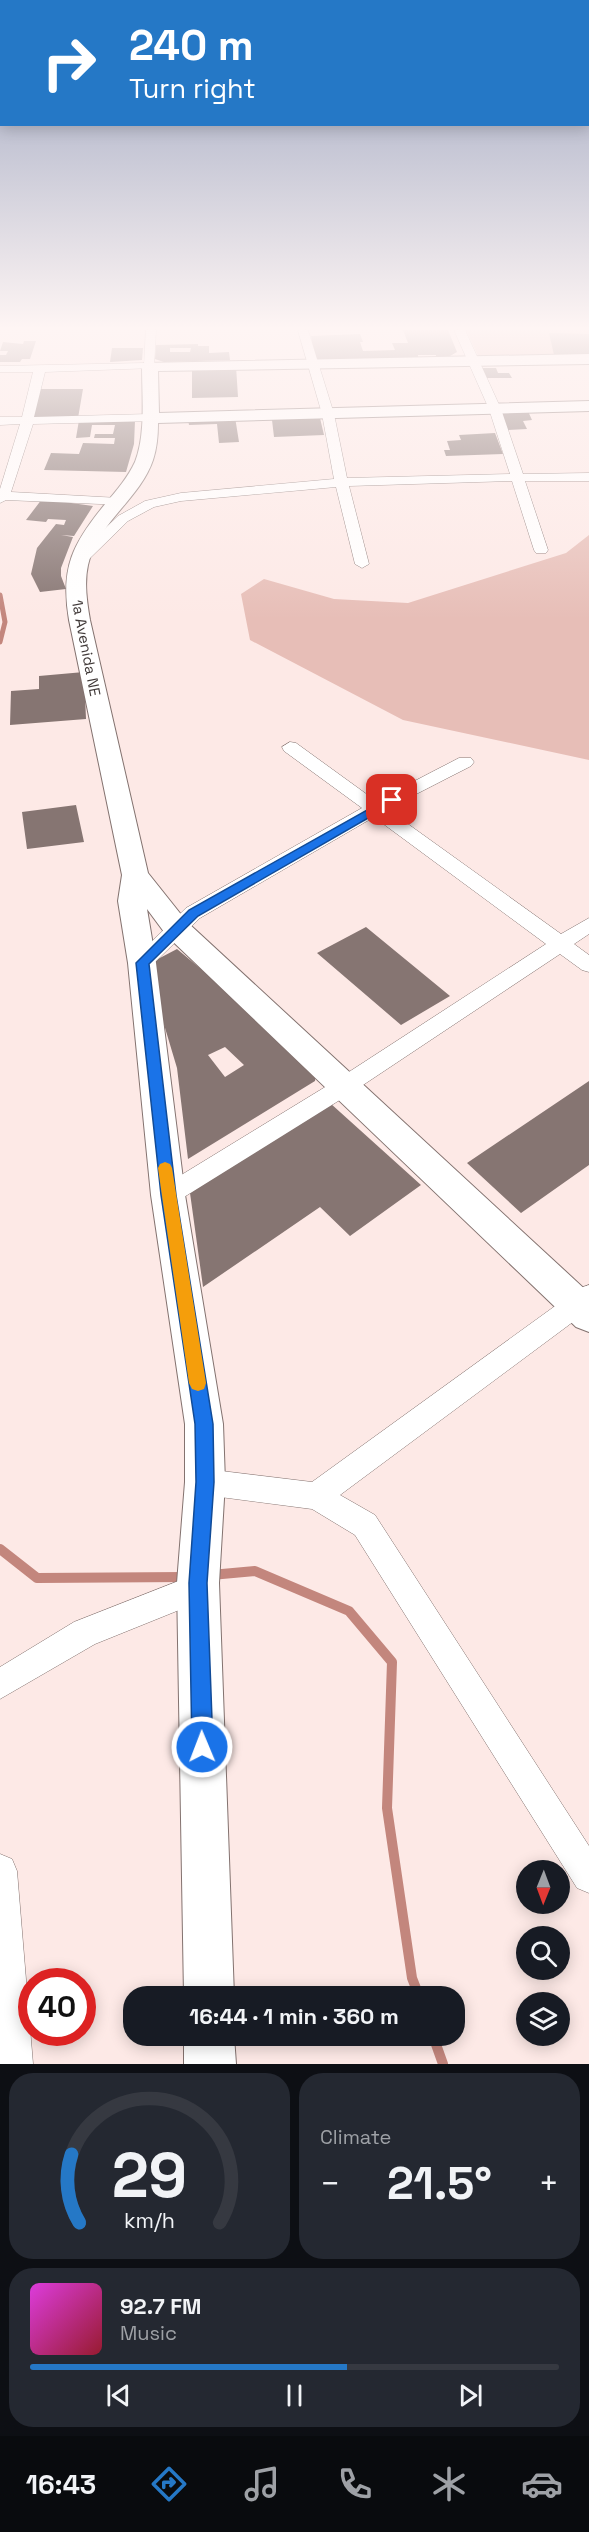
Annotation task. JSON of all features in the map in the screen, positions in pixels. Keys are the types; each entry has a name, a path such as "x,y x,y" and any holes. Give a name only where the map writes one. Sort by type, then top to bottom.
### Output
{"main road":[{"name":"1a Avenida NE","path":"135,875 90,675 75,591 78,562 93,534 119,502 145,460 149,426"},
{"path":"135,875 177,929 343,1087 585,1306"},
{"path":"135,875 132,901 142,963 168,1195 204,1424 205,1482 198,1580 208,1986"},
{"path":"209,2046 210,2064"}],"street":[{"path":"25,426 2,498 119,502"},
{"path":"330,426 341,482 362,564"},
{"path":"500,426 541,550"},
{"path":"78,562 125,516 141,507 166,500 280,486 341,482 589,477"},
{"path":"290,747 589,965"},
{"path":"142,963 194,913 374,809 465,762"},
{"path":"168,1195 343,1087 589,924"},
{"path":"316,1496 585,1306"},
{"path":"205,1482 316,1496 365,1525 581,1867 589,1876"},
{"path":"0,1684 85,1633 198,1580"},
{"path":"0,1871 15,2064"}],"shaded area":[{"path":"589,535 589,760 403,720 250,640 241,594 264,579 334,599 408,603 566,553"}],"building":[{"path":"78,426 92,426 90,437 76,438"},
{"path":"115,426 135,426 134,444 126,472 44,470 51,453 79,454 83,443 114,444 115,438 94,438 95,434 113,434"},
{"path":"217,426 236,426 239,442 219,443"},
{"path":"273,426 322,426 324,435 274,437"},
{"path":"507,426 526,426 527,429 508,430"},
{"path":"495,433 503,454 446,456 444,450 450,450 447,441 461,440 459,435"},
{"path":"42,499 93,506 74,536 61,535 73,537 61,568 61,576 66,589 40,592 31,574 37,548 56,524 64,525 66,520 48,519 46,522 26,520"},
{"path":"84,672 86,719 10,725 11,691 39,689 39,676"},
{"path":"76,805 84,842 27,849 22,812"},
{"path":"366,927 450,996 401,1025 317,953"},
{"path":"177,949 244,1005 316,1074 315,1081 188,1159 177,1068 154,991 156,960","holes":["225,1047 244,1065 225,1077 208,1055"]},
{"path":"589,1081 589,1165 521,1213 467,1163"},
{"path":"330,1103 421,1185 350,1236 320,1207 203,1287 190,1193"}],"waterway":[{"path":"0,595 5,622 0,642"},
{"path":"0,1549 37,1578 185,1577"},
{"path":"211,1575 255,1571 349,1611 392,1662 387,1808 412,1978 415,1986"},
{"path":"437,2046 443,2064"}],"slow traffic":[{"path":"165,1168 198,1383"}],"route":[{"path":"202,1747 198,1583 205,1482 204,1424 168,1195 142,963 194,913 392,800"}]}
